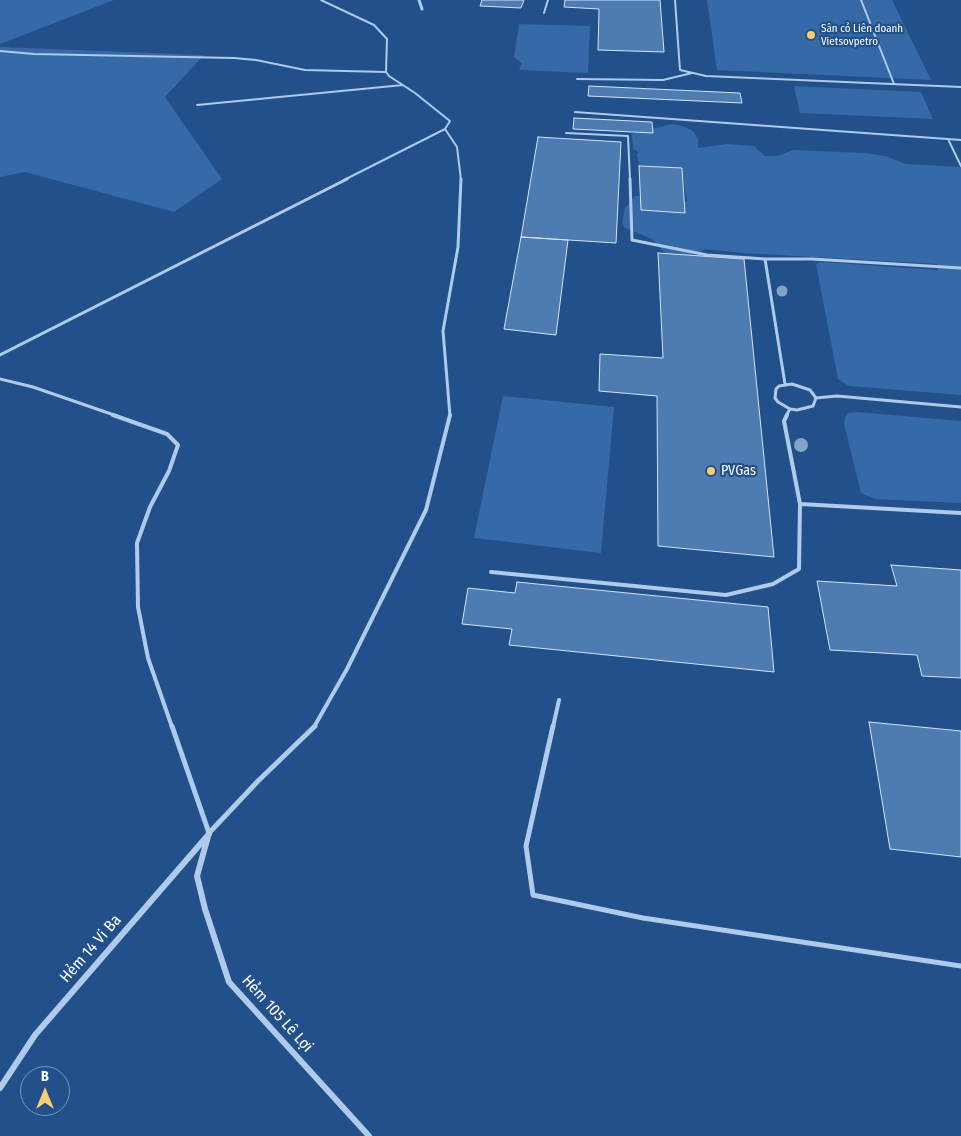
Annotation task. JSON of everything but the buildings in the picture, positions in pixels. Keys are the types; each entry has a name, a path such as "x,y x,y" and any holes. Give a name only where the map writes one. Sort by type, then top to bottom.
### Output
{"street":[{"path":"418,0 422,9"},
{"name":"Hẻm 14 Vi Ba","path":"0,1088 35,1035 210,832"},
{"name":"Hẻm 105 Lê Lợi","path":"210,832 197,876 205,909 229,982 369,1136"}],"lane":[{"path":"321,0 374,25 387,38 386,72"},
{"path":"544,13 548,0"},
{"path":"675,0 680,70 706,76 961,87"},
{"path":"861,0 894,84"},
{"path":"0,51 34,54 234,58 256,60 305,70 386,72 450,121 445,129 0,355"},
{"path":"578,79 664,80 693,73"},
{"path":"198,105 403,86"},
{"path":"575,112 961,140"},
{"path":"0,379 33,386 167,434 178,445 169,471 150,507 137,543 138,607 148,658 210,832 258,781 313,730 348,669 426,510 451,412 443,331 458,247 461,173 457,147 445,129"},
{"path":"566,133 628,136 632,240 707,255 961,268"},
{"path":"948,139 961,166"},
{"path":"765,259 785,384"},
{"path":"785,384 805,386 816,398 813,406 809,408 803,410 790,409 775,398 776,389 785,384"},
{"path":"816,398 837,396 961,407"},
{"path":"491,572 726,595 773,584 798,569 800,504 784,421 790,409"},
{"path":"800,504 961,513"},
{"path":"559,700 526,846 533,895 643,918 961,966"}],"shaded area":[{"path":"0,0 114,0 0,44"},
{"name":"Sân cỏ Liên doanh Vietsovpetro","path":"707,0 892,0 931,80 717,70"},
{"path":"519,24 590,26 588,73 519,70 522,63 514,57"},
{"path":"0,47 204,55 165,97 222,179 174,212 25,172 0,177"},
{"path":"794,86 921,92 933,119 800,113"},
{"path":"672,124 693,131 698,139 698,148 727,144 754,146 765,156 777,156 793,150 865,153 885,156 906,164 961,167 961,395 849,386 838,379 816,264 821,262 938,270 937,264 743,253 706,249 685,257 665,253 652,239 625,228 622,223 625,208 635,196 673,197 687,202 682,168 639,166 637,154 639,152 633,149 632,134"},
{"path":"503,396 614,407 601,553 474,538"},
{"path":"857,412 961,421 961,503 875,499 861,493 844,424 848,413"}],"place":[{"name":"Sân cỏ Liên doanh Vietsovpetro","path":"811,35"},
{"name":"PVGas","path":"711,471"}]}
